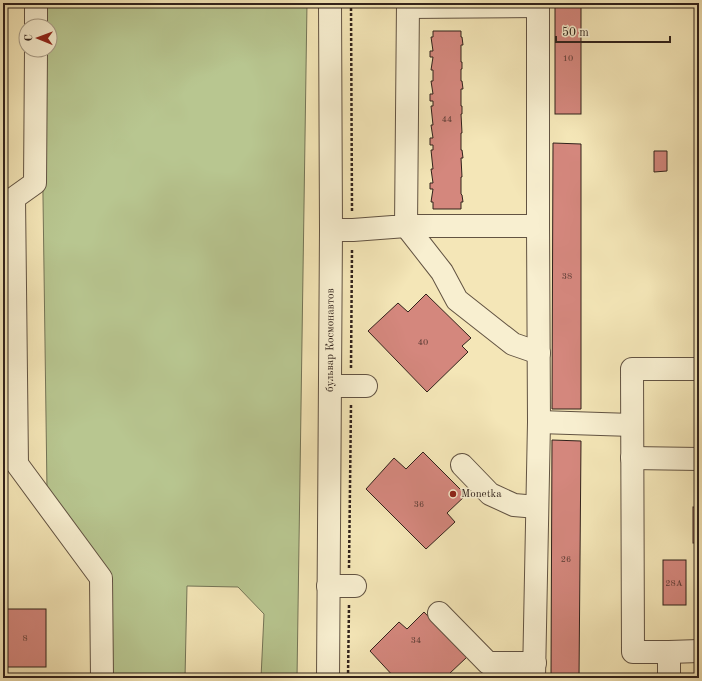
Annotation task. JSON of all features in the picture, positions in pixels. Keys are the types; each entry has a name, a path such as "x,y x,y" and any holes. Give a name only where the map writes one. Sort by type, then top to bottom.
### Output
{"street":[{"path":"36,3 36,18"},
{"name":"бульвар Космонавтов","path":"328,678 344,586 330,386 330,3"},
{"path":"439,612 488,663 534,670 539,422 539,353 538,226 538,5 408,5 406,226 442,272 457,300 513,344 539,353"},
{"path":"36,58 35,183 8,197 17,464 101,578 102,678"},
{"path":"331,230 406,226 538,226"},
{"path":"699,368 632,369 633,652 699,651"},
{"path":"330,386 358,386"},
{"path":"539,422 632,425"},
{"path":"632,458 699,459"},
{"path":"462,465 490,494 514,505 537,507"},
{"path":"669,652 669,678"}],"path":[{"path":"348,678 344,586 358,386 353,230 351,3"}],"green space":[{"path":"40,3 307,3 297,678 261,678 264,614 238,587 187,586 185,678 111,678 112,581 47,490 41,58 58,58 58,18 40,18"}],"building":[{"path":"3,3 5,3 6,169 3,169"},
{"path":"555,3 581,3 581,114 555,114"},
{"path":"433,31 461,31 462,37 461,81 463,89 461,89 461,150 463,158 461,158 461,194 463,202 461,202 461,209 433,209 433,202 431,202 433,189 430,189 430,183 433,183 431,169 433,169 431,150 433,150 433,145 430,145 430,138 433,138 431,106 433,106 433,101 430,101 430,94 433,94 431,81 433,81 433,70 431,70 433,57 430,57 430,51 433,51 431,37 433,37"},
{"path":"553,143 581,144 581,409 552,409"},
{"path":"654,151 667,151 667,171 654,172"},
{"path":"426,294 471,338 462,346 468,352 427,392 368,331 398,303 408,312"},
{"path":"695,394 699,394 699,428 695,428"},
{"path":"552,440 581,441 579,678 551,678"},
{"path":"423,452 466,495 447,513 455,522 426,549 366,489 394,458 406,469"},
{"path":"4,471 4,502 3,502"},
{"path":"693,507 699,507 699,543 693,543"},
{"path":"663,560 686,560 686,605 663,605"},
{"path":"3,609 46,609 46,667 3,667"},
{"path":"424,612 467,657 449,674 452,678 395,678 370,651 399,622 407,629"}],"place":[{"name":"Monetka","path":"453,494"}]}
